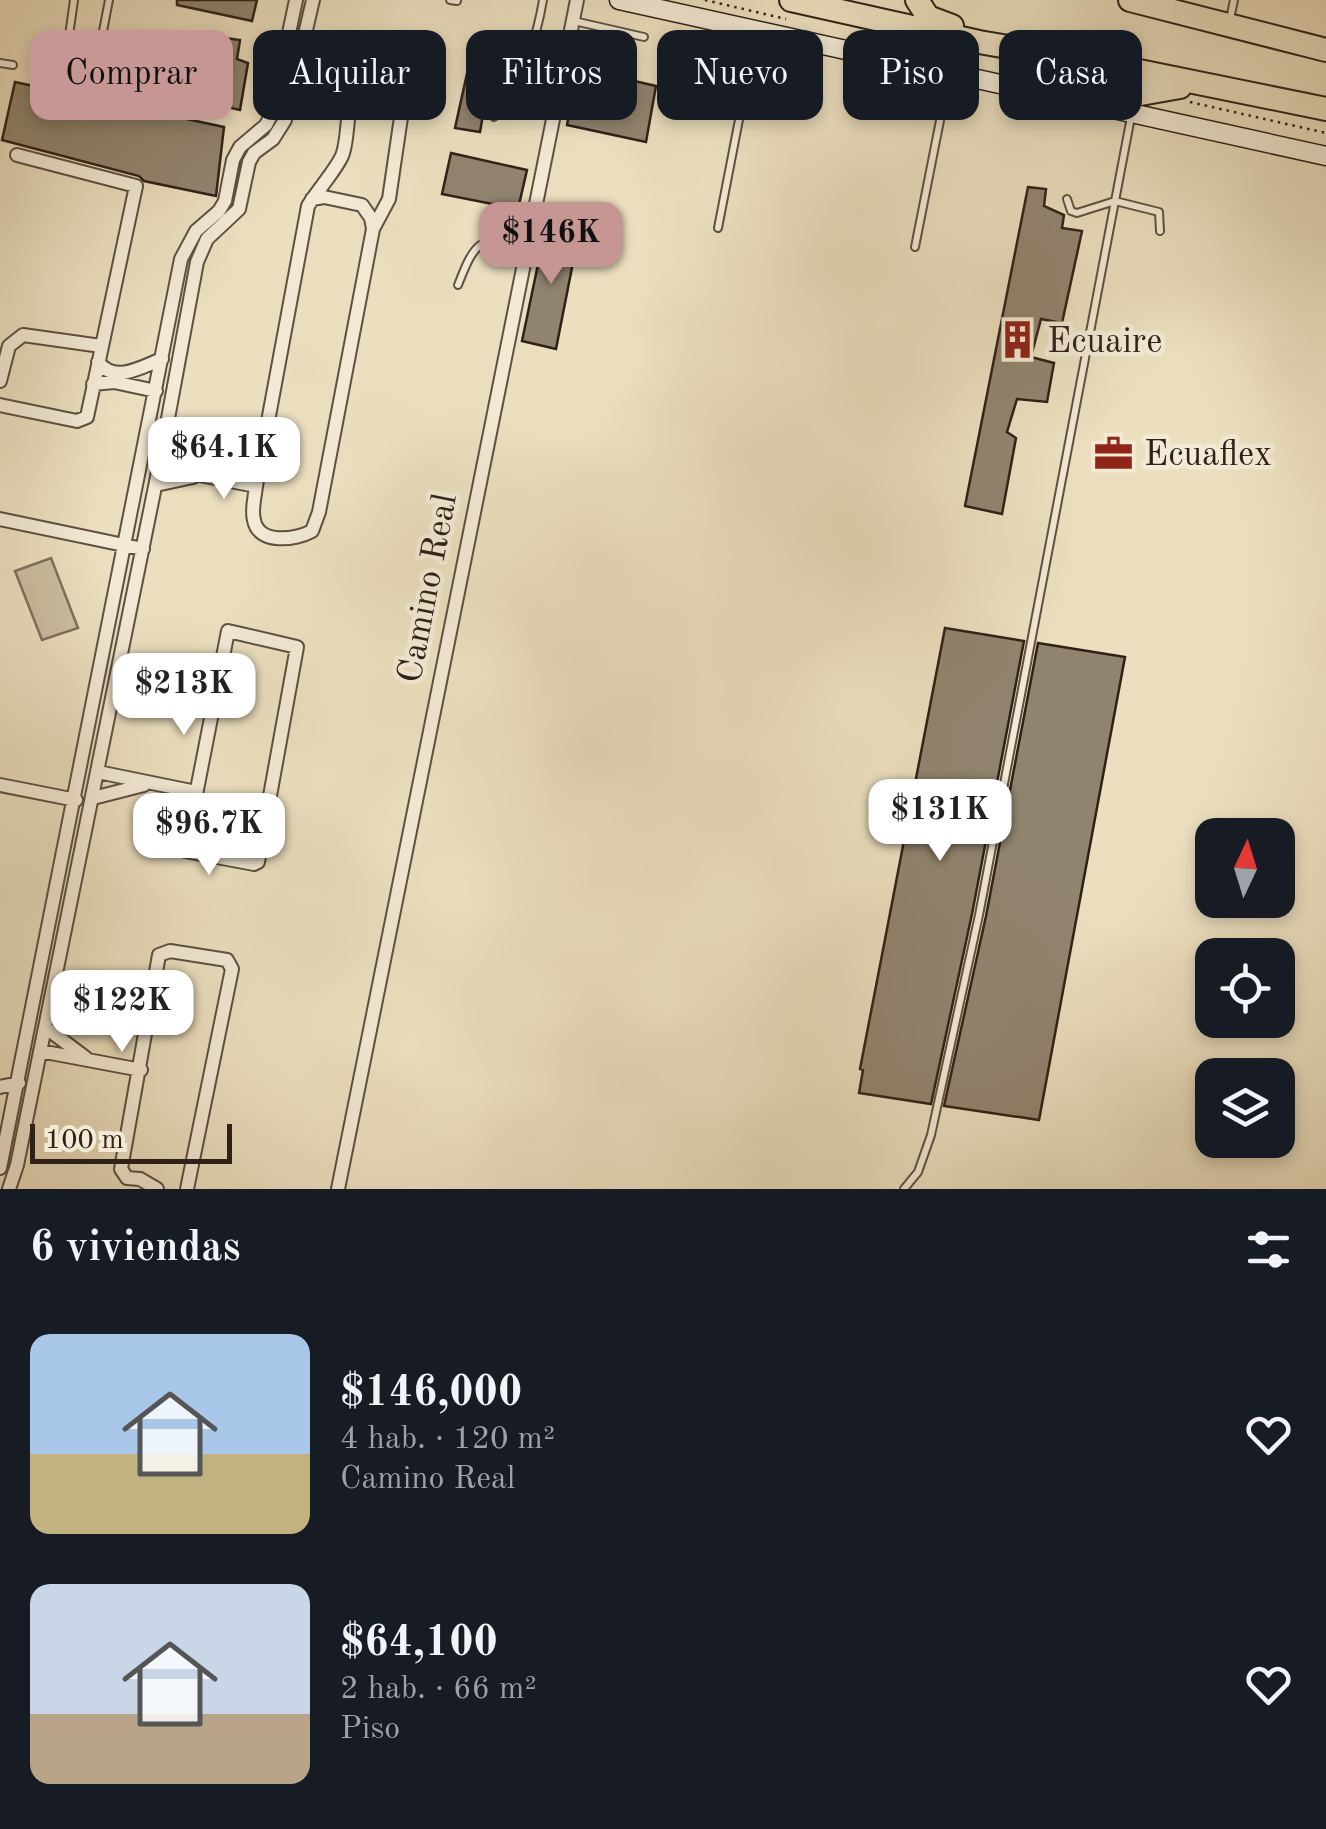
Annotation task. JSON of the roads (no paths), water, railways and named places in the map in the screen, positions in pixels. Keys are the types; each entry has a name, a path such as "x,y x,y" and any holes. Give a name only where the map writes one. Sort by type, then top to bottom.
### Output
{"highway":[{"path":"791,0 999,44"},
{"path":"917,0 922,13 937,22 999,39"},
{"path":"1130,0 1326,50"},
{"path":"1142,73 1326,110"},
{"path":"1142,100 1169,88 1206,87"}],"street":[{"path":"18,1164 2,1164 6,1118 18,1083 172,307 188,243 196,230 219,210 229,192 240,148 266,125 272,112 296,0"},
{"path":"9,1189 18,1164 202,248 239,210 249,162 280,132 286,120 313,0"},
{"name":"Camino Real","path":"338,1189 577,0"},
{"path":"618,0 756,30"},
{"path":"312,198 362,205 371,218 372,229 319,512 312,531 299,538 266,536 256,527 253,517 256,486 306,216 312,198 342,157 353,94 361,86 396,88 404,98 390,199 372,229"},
{"path":"1142,106 1326,156"},
{"path":"0,405 77,421 87,416 136,186 17,155"},
{"path":"172,307 188,310"},
{"path":"0,381 9,346 22,335 101,346"},
{"path":"98,362 104,370 128,373 162,358"},
{"path":"93,384 114,382 156,391"},
{"path":"160,467 256,486"},
{"path":"156,485 200,476"},
{"path":"0,519 143,549"},
{"path":"225,632 297,647 258,862 185,851 196,792 225,632"},
{"path":"98,772 196,792"},
{"path":"0,785 92,800 150,783"},
{"path":"157,1189 140,1179 127,1178 121,1169 159,956 170,951 228,960 232,969 186,1189"},
{"path":"45,1028 88,1060"},
{"path":"40,1052 141,1070"},
{"path":"0,1088 18,1083"}],"lane":[{"path":"69,30 74,0"},
{"path":"103,30 109,0"},
{"path":"538,30 543,0"},
{"path":"1229,25 1234,0"},
{"path":"573,20 644,37"},
{"path":"0,63 13,65"},
{"path":"718,228 739,120"},
{"path":"915,247 941,120"},
{"path":"904,1189 918,1172 932,1135 980,916 1130,120"},
{"path":"1067,200 1076,213 1115,200 1159,212 1160,232"},
{"path":"458,285 472,251 482,242 527,241"}],"place":[{"name":"Ecuaire","path":"1017,340"},
{"name":"Ecuaflex","path":"1114,453"}]}
